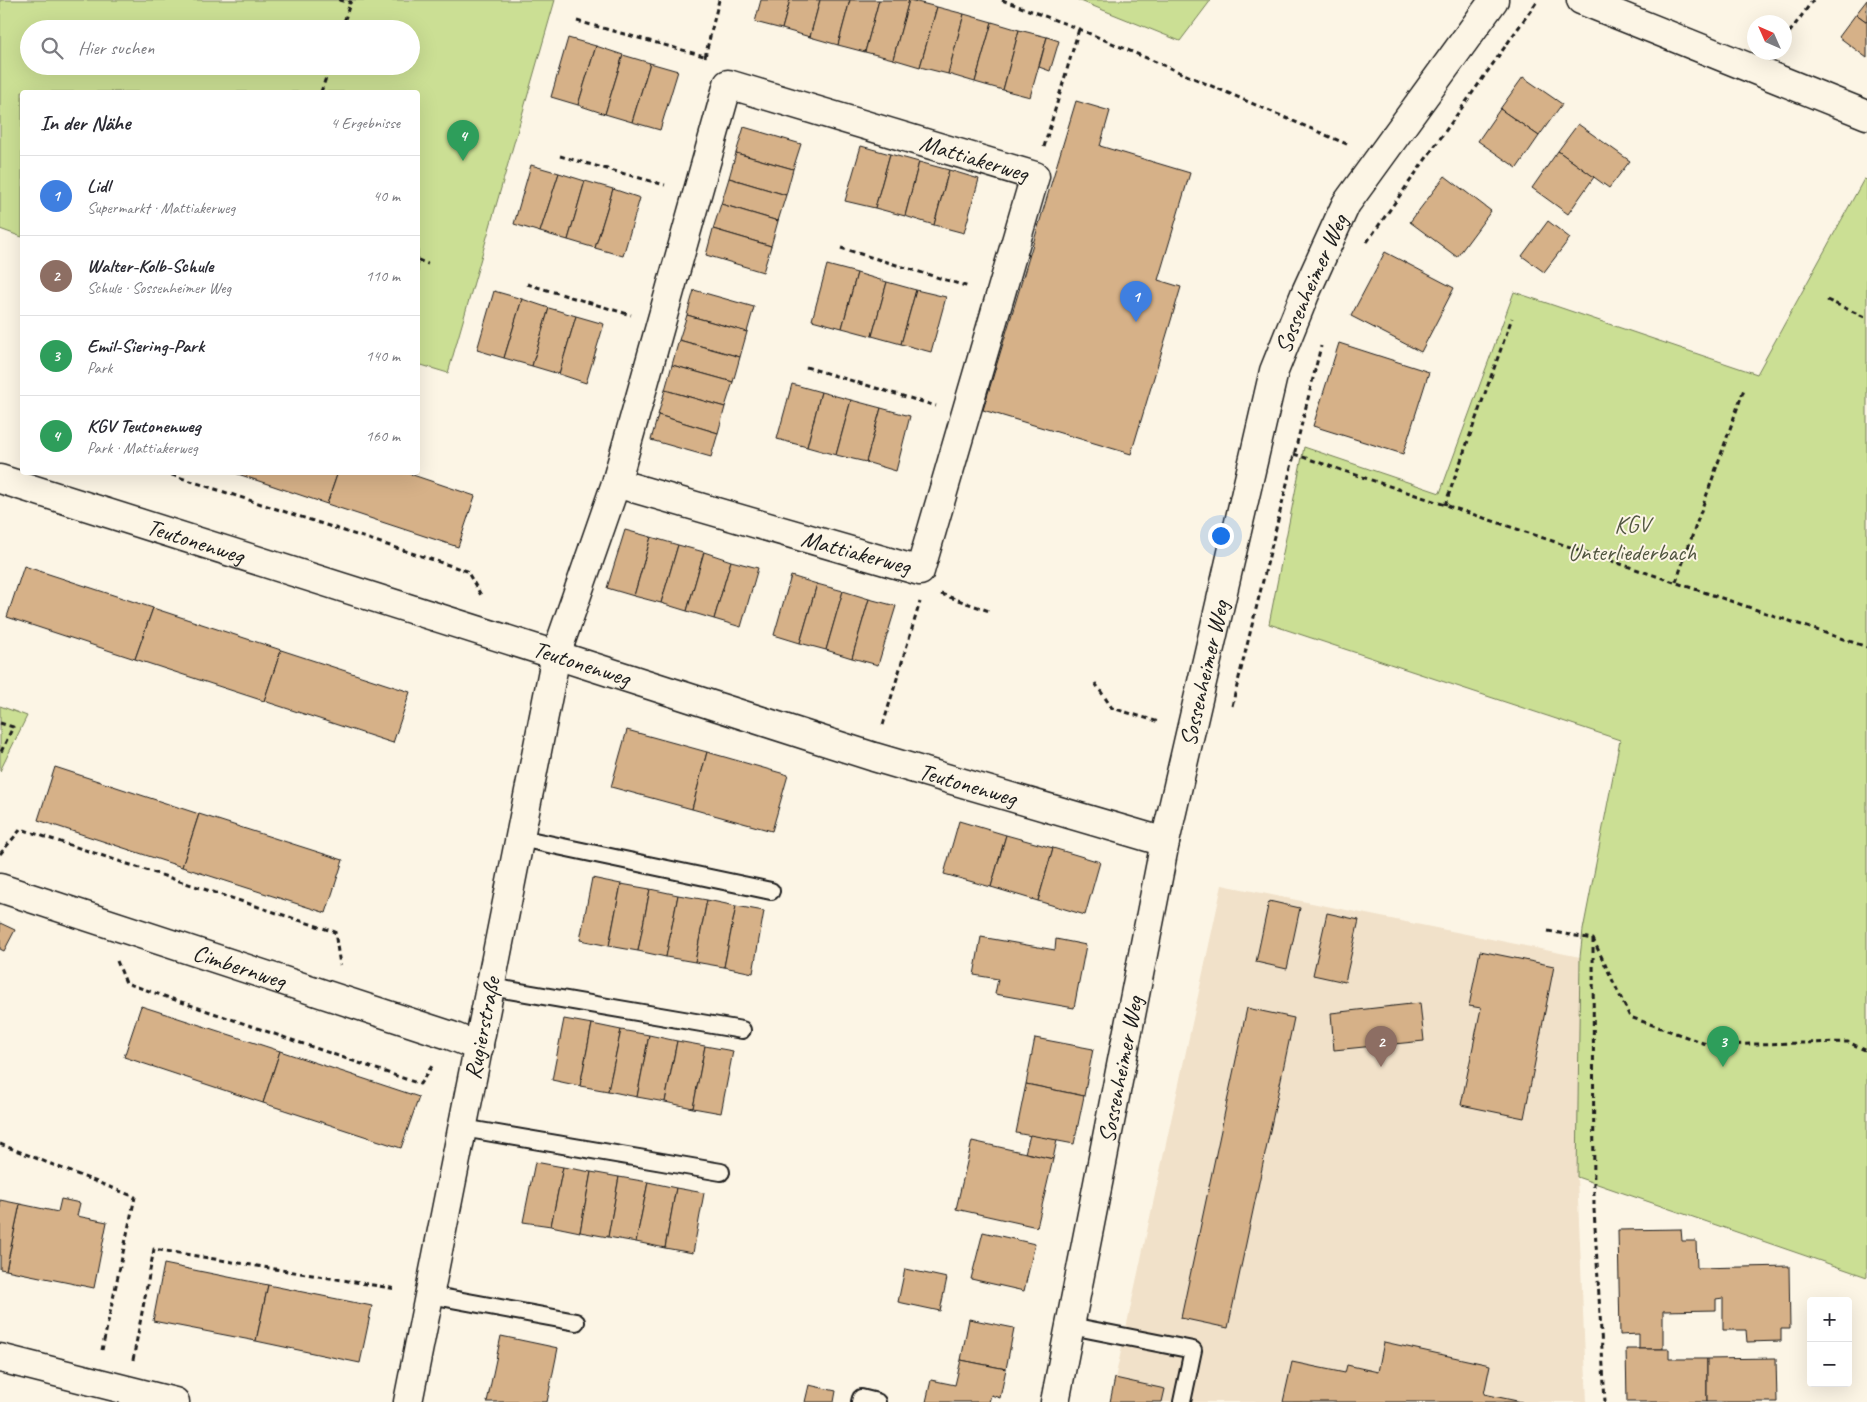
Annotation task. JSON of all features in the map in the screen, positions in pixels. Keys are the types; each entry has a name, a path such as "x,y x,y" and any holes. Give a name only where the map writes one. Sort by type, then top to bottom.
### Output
{"street":[{"name":"Sossenheimer Weg","path":"1055,1402 1165,842 1274,371 1305,294 1346,204 1494,0"},
{"path":"1581,0 1867,115"},
{"path":"556,655 616,483 728,84"},
{"name":"Mattiakerweg","path":"616,483 920,571 1035,176 728,84"},
{"name":"Teutonenweg","path":"0,480 507,639 874,757 1165,842"},
{"name":"Rugierstraße","path":"408,1402 556,655"},
{"name":"Cimbernweg","path":"0,888 479,1046"},
{"path":"0,1358 175,1402"}],"lane":[{"path":"520,838 771,891"},
{"path":"491,988 742,1030"},
{"path":"463,1128 720,1172"},
{"path":"430,1295 576,1322"},
{"path":"1071,1326 1193,1350 1182,1402"},
{"path":"860,1402 861,1398 877,1402"}],"path":[{"path":"339,0 351,2 345,20"},
{"path":"704,56 719,0"},
{"path":"1002,0 1079,29 1379,158"},
{"path":"1363,249 1538,0"},
{"path":"1792,29 1813,0"},
{"path":"577,21 704,56 728,84"},
{"path":"1035,176 1079,29"},
{"path":"322,90 327,75"},
{"path":"560,156 697,194"},
{"path":"841,248 1000,296"},
{"path":"420,261 428,264"},
{"path":"527,284 661,324"},
{"path":"1827,300 1867,318"},
{"path":"1445,505 1512,318"},
{"path":"1231,711 1321,345"},
{"path":"806,367 965,415"},
{"path":"1676,582 1744,389"},
{"path":"1294,454 1867,646"},
{"path":"172,475 467,571 507,639"},
{"path":"920,571 929,590 989,611"},
{"path":"874,757 920,600 920,571"},
{"path":"1094,683 1112,708 1191,731"},
{"path":"0,723 12,727 0,754"},
{"path":"0,854 21,829 335,932 346,1002"},
{"path":"101,921 126,984 420,1084 452,1036"},
{"path":"1548,931 1592,939"},
{"path":"1592,939 1630,1017 1708,1045 1848,1042 1867,1051"},
{"path":"1592,939 1594,1209 1605,1402"},
{"path":"0,1144 135,1197 94,1382"},
{"path":"127,1390 154,1249 430,1295"}],"shaded area":[{"path":"1222,885 1580,957 1577,1177 1587,1402 1110,1402"}],"green space":[{"path":"0,0 555,0 448,373 420,365 420,90 20,90 20,236 0,229"},
{"path":"1078,0 1211,0 1180,41"},
{"name":"KGV Unterliederbach","path":"1864,179 1867,180 1867,1277 1577,1177 1580,957 1583,930 1620,740 1269,624 1304,447 1440,493 1514,292 1757,374"},
{"path":"0,706 27,716 0,771"}],"building":[{"path":"761,0 790,0 782,29 755,22"},
{"path":"790,0 820,0 810,37 782,29"},
{"path":"820,0 850,0 838,45 810,37"},
{"path":"850,0 879,0 865,52 838,45"},
{"path":"879,0 909,0 893,59 865,52"},
{"path":"909,0 937,7 920,67 893,59"},
{"path":"1867,0 1867,22 1856,14"},
{"path":"937,7 964,14 948,74 920,67"},
{"path":"964,14 992,22 975,82 948,74"},
{"path":"1856,14 1867,22 1867,58 1839,37"},
{"path":"992,22 1019,30 1003,90 975,82"},
{"path":"1019,30 1047,37 1030,97 1003,90"},
{"path":"1047,37 1059,41 1050,71 1039,67"},
{"path":"568,38 596,46 578,105 551,97"},
{"path":"596,46 623,55 605,114 578,105"},
{"path":"623,55 650,63 632,122 605,114"},
{"path":"650,63 678,71 660,130 632,122"},
{"path":"1523,77 1562,104 1539,136 1500,109"},
{"path":"1076,101 1110,111 1100,146 1190,173 1158,280 1181,287 1131,454 983,410"},
{"path":"1500,109 1539,136 1517,168 1478,141"},
{"path":"1578,124 1630,161 1609,188 1558,151"},
{"path":"744,127 801,144 793,169 736,153"},
{"path":"861,146 890,154 875,208 845,201"},
{"path":"1558,151 1594,177 1568,214 1532,188"},
{"path":"736,153 793,169 786,195 729,178"},
{"path":"890,154 919,162 905,216 875,208"},
{"path":"919,162 949,170 934,225 905,216"},
{"path":"531,165 559,173 540,232 514,224"},
{"path":"949,170 979,179 964,233 934,225"},
{"path":"559,173 585,181 568,240 540,232"},
{"path":"1445,176 1491,211 1457,257 1410,222"},
{"path":"729,178 786,195 778,221 721,204"},
{"path":"585,181 613,189 595,248 568,240"},
{"path":"613,189 640,198 623,256 595,248"},
{"path":"721,204 778,221 771,246 713,229"},
{"path":"1548,221 1570,238 1544,272 1522,256"},
{"path":"713,229 771,246 763,272 706,255"},
{"path":"1385,252 1454,288 1421,352 1351,316"},
{"path":"827,265 857,273 842,328 812,320"},
{"path":"857,273 887,282 872,336 842,328"},
{"path":"887,282 916,290 901,344 872,336"},
{"path":"694,290 754,307 747,332 687,315"},
{"path":"916,290 946,297 931,352 901,344"},
{"path":"494,291 522,299 504,358 477,350"},
{"path":"522,299 549,308 532,366 504,358"},
{"path":"549,308 576,316 559,374 532,366"},
{"path":"687,315 747,332 740,357 679,340"},
{"path":"576,316 604,324 586,383 559,374"},
{"path":"679,340 740,357 733,382 672,365"},
{"path":"1339,343 1429,372 1403,454 1313,426"},
{"path":"672,365 733,382 725,407 665,390"},
{"path":"792,384 821,392 807,447 777,439"},
{"path":"665,390 725,407 718,433 658,415"},
{"path":"821,392 851,400 836,455 807,447"},
{"path":"851,400 881,408 866,462 836,455"},
{"path":"881,408 910,416 896,471 866,462"},
{"path":"658,415 718,433 711,457 651,440"},
{"path":"241,475 337,475 327,504"},
{"path":"337,475 413,475 475,496 458,547 327,504"},
{"path":"625,530 651,537 634,596 607,588"},
{"path":"651,537 678,545 661,603 634,596"},
{"path":"678,545 704,552 687,611 661,603"},
{"path":"704,552 731,561 714,619 687,611"},
{"path":"731,561 758,568 741,627 714,619"},
{"path":"24,566 153,608 135,659 7,617"},
{"path":"791,576 817,584 800,643 774,635"},
{"path":"817,584 843,591 826,650 800,643"},
{"path":"843,591 869,599 852,658 826,650"},
{"path":"869,599 896,606 878,665 852,658"},
{"path":"153,608 281,650 264,701 135,659"},
{"path":"281,650 410,692 393,743 264,701"},
{"path":"627,730 707,752 692,809 611,787"},
{"path":"707,752 788,775 772,831 692,809"},
{"path":"55,767 199,814 182,867 38,820"},
{"path":"199,814 343,860 326,913 182,867"},
{"path":"959,821 1006,835 991,887 944,874"},
{"path":"1006,835 1053,848 1038,901 991,887"},
{"path":"1053,848 1100,862 1085,915 1038,901"},
{"path":"592,878 621,884 609,946 580,940"},
{"path":"621,884 650,889 638,951 609,946"},
{"path":"650,889 678,895 666,957 638,951"},
{"path":"678,895 707,900 695,962 666,957"},
{"path":"707,900 736,906 724,967 695,962"},
{"path":"1269,901 1300,908 1287,969 1256,962"},
{"path":"736,906 764,911 753,973 724,967"},
{"path":"1327,913 1359,920 1345,982 1313,975"},
{"path":"0,923 15,930 4,951 0,949"},
{"path":"981,937 1055,950 1056,939 1086,945 1074,1008 995,994 998,979 974,975"},
{"path":"1480,951 1554,966 1524,1118 1461,1105 1481,1008 1469,1006"},
{"path":"1420,1003 1424,1041 1334,1050 1331,1013"},
{"path":"141,1006 280,1051 263,1103 124,1057"},
{"path":"1247,1008 1294,1018 1228,1328 1181,1318"},
{"path":"564,1019 592,1024 580,1086 552,1080"},
{"path":"592,1024 621,1030 608,1091 580,1086"},
{"path":"621,1030 649,1035 637,1097 608,1091"},
{"path":"649,1035 677,1041 665,1102 637,1097"},
{"path":"1035,1038 1093,1049 1084,1096 1026,1084"},
{"path":"677,1041 705,1046 693,1108 665,1102"},
{"path":"705,1046 733,1051 721,1113 693,1108"},
{"path":"280,1051 419,1097 401,1148 263,1103"},
{"path":"1026,1084 1084,1096 1074,1144 1016,1133"},
{"path":"1030,1135 1057,1140 1053,1159 1025,1153"},
{"path":"972,1141 1053,1159 1037,1227 956,1209"},
{"path":"535,1162 563,1167 551,1226 523,1222"},
{"path":"563,1167 591,1172 580,1232 551,1226"},
{"path":"591,1172 619,1177 608,1237 580,1232"},
{"path":"619,1177 648,1182 636,1242 608,1237"},
{"path":"648,1182 676,1188 665,1248 636,1242"},
{"path":"676,1188 704,1193 693,1253 665,1248"},
{"path":"61,1199 80,1203 77,1216 107,1222 94,1288 6,1270 20,1204 58,1212"},
{"path":"0,1200 20,1204 6,1270 0,1269"},
{"path":"1681,1229 1682,1241 1696,1241 1697,1268 1789,1266 1790,1329 1781,1329 1781,1341 1747,1342 1746,1330 1723,1330 1723,1298 1716,1299 1716,1310 1663,1311 1663,1349 1639,1349 1639,1334 1620,1335 1618,1230"},
{"path":"983,1232 1035,1244 1024,1291 971,1279"},
{"path":"164,1264 268,1285 256,1341 153,1321"},
{"path":"905,1269 947,1278 940,1311 898,1302"},
{"path":"268,1285 372,1306 360,1363 256,1341"},
{"path":"969,1319 1014,1328 1006,1369 961,1360"},
{"path":"501,1336 558,1348 547,1402 487,1402"},
{"path":"1384,1342 1490,1365 1484,1394 1522,1402 1283,1402 1292,1362 1345,1373 1347,1365 1378,1372"},
{"path":"1626,1349 1669,1349 1669,1359 1707,1359 1707,1402 1627,1402"},
{"path":"1776,1358 1777,1402 1707,1402 1707,1359"},
{"path":"961,1360 1006,1369 1000,1398 991,1395 989,1402 926,1402 931,1380 955,1385"},
{"path":"1115,1378 1165,1389 1162,1402 1110,1402"},
{"path":"809,1385 836,1391 834,1402 805,1402"}],"place":[{"name":"KGV Teutonenweg","path":"463,161"},
{"name":"Lidl","path":"1136,322"},
{"name":"Walter-Kolb-Schule","path":"1381,1067"},
{"name":"Emil-Siering-Park","path":"1723,1067"}]}
